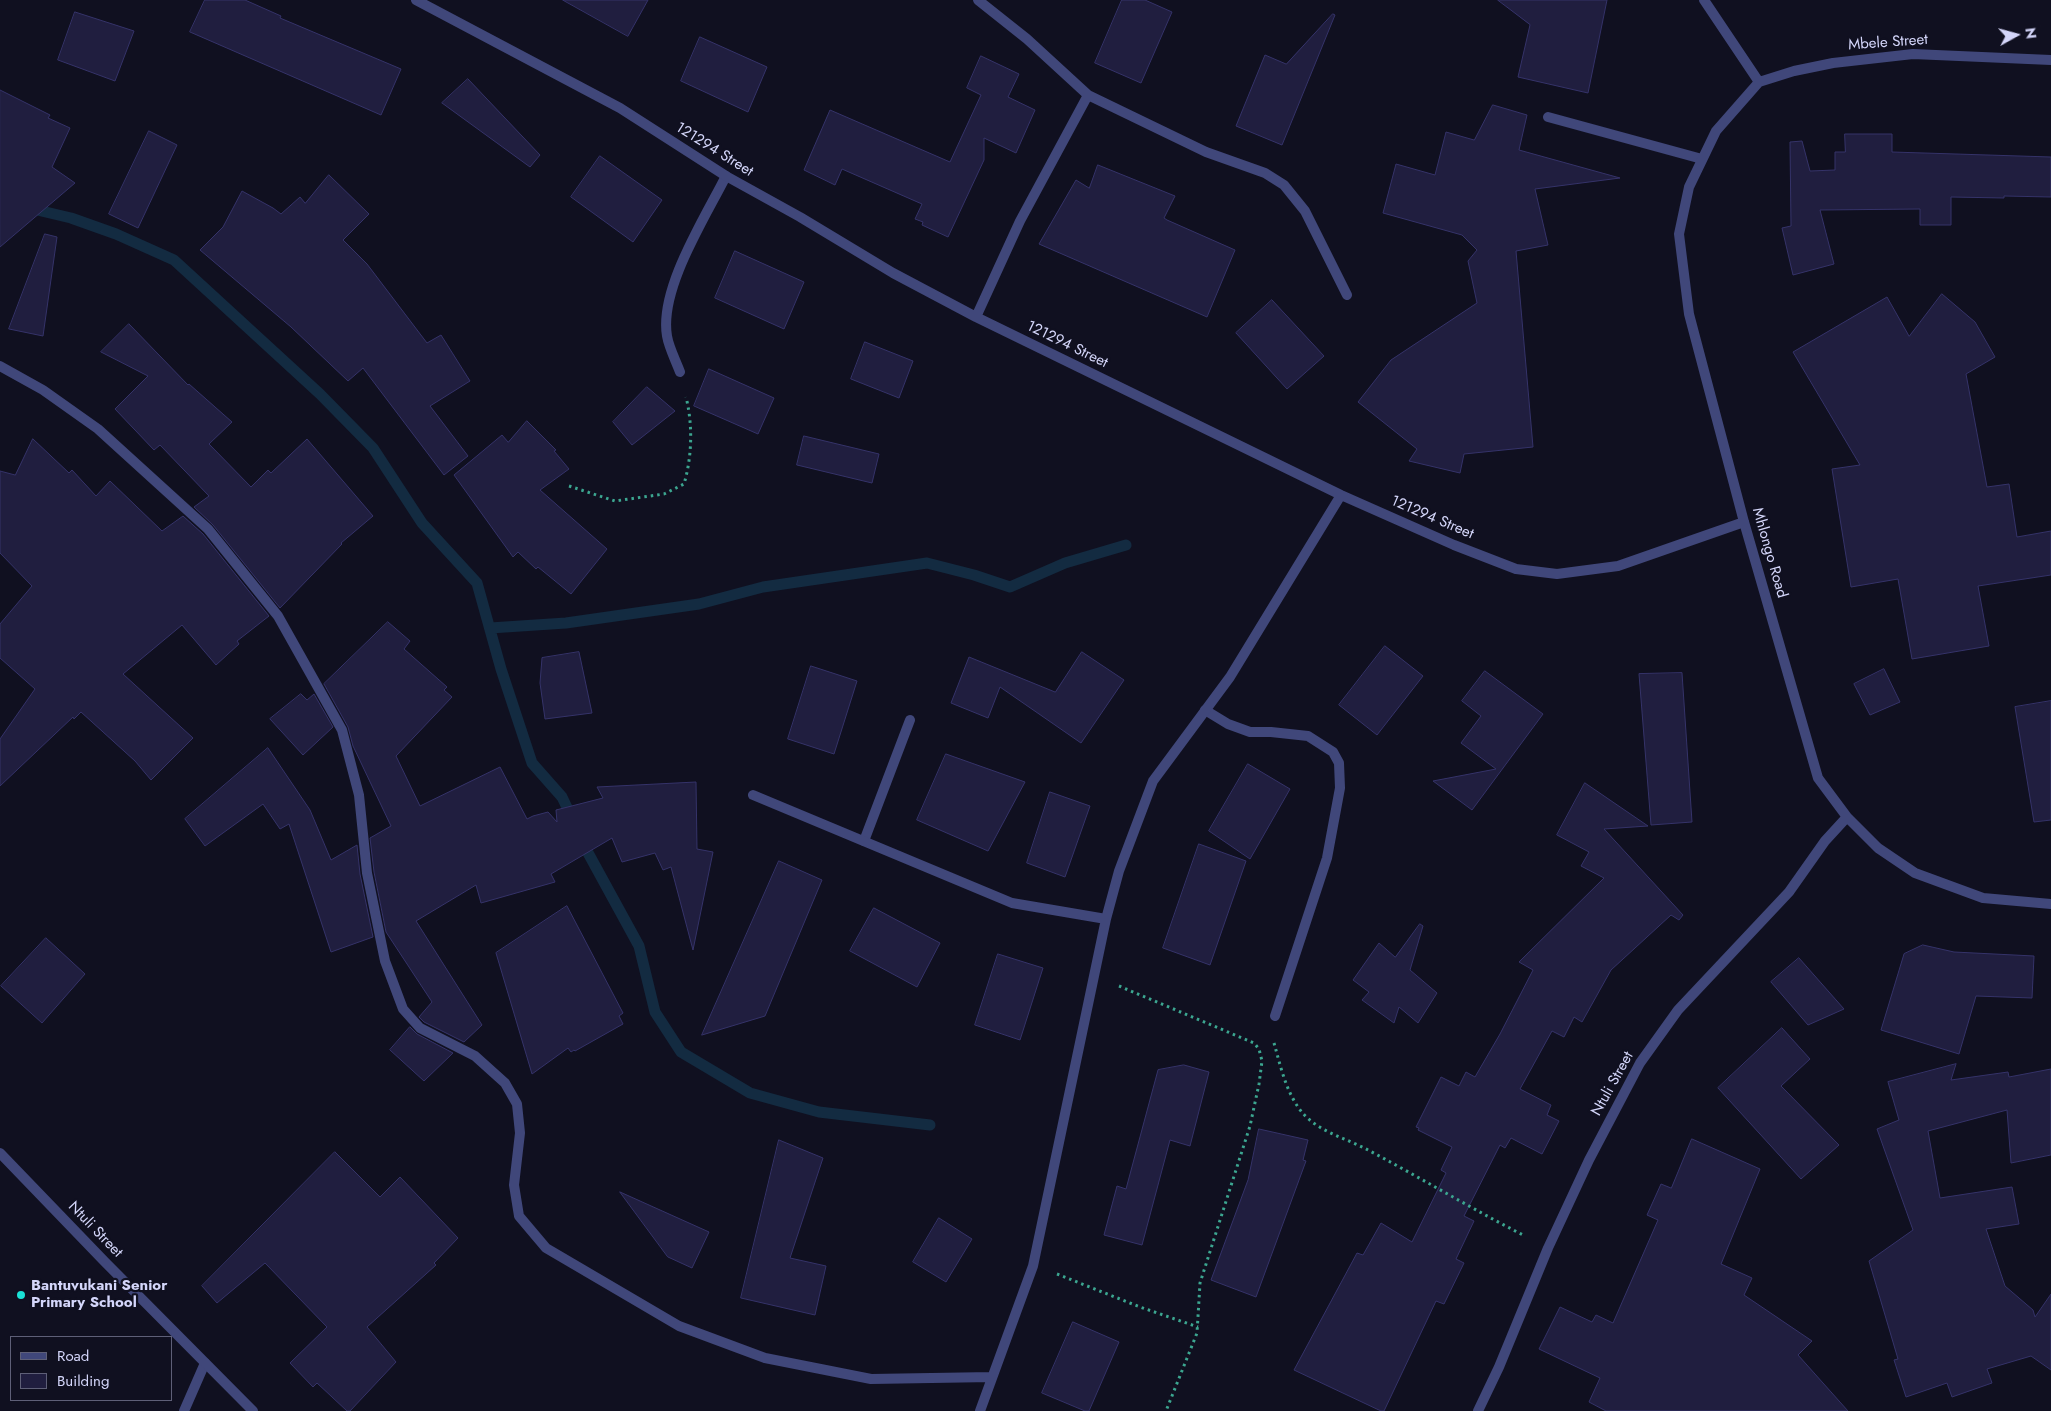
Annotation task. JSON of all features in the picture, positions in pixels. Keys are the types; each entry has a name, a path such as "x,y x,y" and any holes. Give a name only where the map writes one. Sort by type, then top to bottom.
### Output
{"street":[{"name":"121294 Street","path":"416,0 620,108 726,176 800,217 893,273 976,317 1341,495 1454,545 1516,569 1558,574 1618,566 1744,522"},
{"path":"978,0 1027,39 1088,95 1206,152 1265,173 1284,185 1305,211 1347,295"},
{"path":"1704,0 1759,82"},
{"name":"Mbele Street","path":"1759,82 1794,70 1833,63 1913,54 2051,60"},
{"name":"Mhlongo Road","path":"1759,82 1716,131 1689,187 1679,234 1689,314 1744,522 1818,778 1847,817 1878,848 1915,873 1983,898 2051,904"},
{"path":"976,317 1020,221 1088,95"},
{"path":"1548,117 1702,159"},
{"path":"680,372 667,336 667,313 673,287 684,258 726,176"},
{"path":"0,366 43,390 98,429 208,529 278,616 342,730 359,795 367,873 385,961 404,1009 420,1028 475,1056 505,1083 517,1104 520,1132 514,1185 519,1216 546,1248 678,1326 765,1358 871,1379 992,1377"},
{"path":"980,1411 1033,1266 1106,919 1119,870 1153,781 1230,676 1341,495"},
{"path":"1205,710 1228,724 1250,732 1308,736 1333,752 1339,763 1340,788 1326,858 1275,1016"},
{"path":"864,841 910,720"},
{"path":"753,795 1012,903 1106,919"},
{"name":"Ntuli Street","path":"1478,1411 1499,1368 1548,1248 1588,1160 1640,1063 1678,1010 1788,892 1825,841 1847,817"},
{"name":"Ntuli Street","path":"0,1153 253,1411"},
{"path":"184,1411 206,1363"}],"path":[{"path":"570,486 615,501 664,494 684,484 691,431 687,401 680,372"},
{"path":"1117,985 1254,1043 1259,1049 1262,1061 1257,1092 1241,1159 1200,1283 1198,1327 1166,1411"},
{"path":"1275,1016 1274,1040 1287,1085 1298,1107 1316,1126 1367,1150 1472,1209 1548,1248"},
{"path":"1051,1271 1140,1307 1198,1327"}],"building":[{"path":"205,0 245,0 281,16 280,18 401,69 381,115 190,32"},
{"path":"563,0 648,0 628,36"},
{"path":"1122,0 1145,0 1172,12 1141,83 1095,63"},
{"path":"1498,0 1607,0 1588,93 1518,77 1530,25"},
{"path":"75,12 134,31 115,81 58,60"},
{"path":"1333,14 1335,15 1282,145 1236,126 1265,55 1286,64"},
{"path":"700,37 767,67 748,112 681,81"},
{"path":"981,56 1019,74 1008,97 1035,110 1016,153 984,138 984,160 948,237 922,225 923,222 915,219 922,204 842,169 835,185 804,170 830,110 950,162 981,95 967,88"},
{"path":"468,79 540,155 530,167 442,103"},
{"path":"0,90 50,115 48,118 70,128 52,167 75,183 0,247"},
{"path":"1493,105 1527,115 1519,150 1620,178 1535,189 1548,245 1516,251 1533,447 1464,454 1460,473 1409,461 1417,449 1358,402 1391,360 1477,303 1468,261 1477,250 1462,235 1383,213 1396,164 1435,175 1446,132 1474,140"},
{"path":"149,131 177,145 138,228 109,214"},
{"path":"1845,134 1892,134 1892,152 2051,157 2051,197 1951,197 1951,225 1920,225 1920,209 1820,210 1834,264 1793,275 1782,228 1791,226 1790,142 1802,141 1810,171 1835,170 1835,152 1845,152"},
{"path":"600,156 662,200 633,242 571,197"},
{"path":"1098,165 1175,196 1164,218 1235,250 1207,317 1039,244 1076,180 1089,188"},
{"path":"329,175 369,214 343,240 367,264 427,343 441,335 470,381 430,406 468,456 444,475 363,368 348,381 291,327 200,250 223,227 242,191 281,214 300,197 305,203"},
{"path":"45,234 57,237 43,336 9,329"},
{"path":"735,251 804,282 784,329 715,298"},
{"path":"1942,294 1975,322 1995,357 1966,374 1987,487 2009,484 2017,537 2051,531 2051,575 1978,586 1989,646 1912,659 1898,579 1851,587 1832,469 1860,465 1793,352 1887,297 1909,336"},
{"path":"1272,300 1324,356 1287,389 1236,333"},
{"path":"129,324 188,385 232,422 209,444 251,487 268,470 271,473 307,439 373,516 341,543 280,608 213,525 194,507 209,496 160,445 154,450 115,409 148,376 101,352"},
{"path":"865,342 913,361 899,398 851,379"},
{"path":"709,369 774,398 758,434 694,406"},
{"path":"647,387 675,411 632,445 613,422"},
{"path":"527,421 556,450 554,451 569,469 540,490 607,549 571,594 538,567 536,569 518,552 513,557 454,475 502,435 508,442"},
{"path":"804,436 879,454 872,483 797,465"},
{"path":"33,439 69,473 72,470 96,496 110,481 162,531 183,516 203,534 269,616 237,641 239,644 216,665 182,625 123,674 193,738 151,780 135,761 81,712 74,719 73,717 0,786 0,739 35,689 0,658 0,624 32,586 0,553 0,471 15,475"},
{"path":"388,622 410,641 404,649 447,687 444,690 452,697 396,756 420,806 500,767 527,819 548,812 557,822 556,810 603,798 597,787 696,782 697,849 713,852 693,950 671,867 663,870 655,853 622,862 612,838 551,874 555,882 481,903 476,885 416,921 482,1025 464,1042 424,1022 419,1017 432,1002 386,932 374,872 370,838 391,826 353,746 348,727 324,684"},
{"path":"1385,646 1423,676 1377,735 1339,705"},
{"path":"579,652 592,713 545,719 540,683 542,658"},
{"path":"1082,652 1124,680 1081,743 1000,687 988,718 951,703 969,657 1055,692"},
{"path":"811,666 857,681 834,754 788,739"},
{"path":"1884,669 1900,702 1870,715 1854,684"},
{"path":"1485,671 1543,714 1472,810 1433,781 1496,769 1461,743 1481,716 1462,701"},
{"path":"1682,673 1692,822 1651,825 1639,674"},
{"path":"301,694 307,700 314,694 333,727 303,755 270,719"},
{"path":"2051,701 2051,820 2034,822 2015,707"},
{"path":"268,748 310,810 331,860 357,845 360,874 373,937 331,952 289,824 280,829 263,804 205,846 185,819"},
{"path":"946,754 1025,782 988,851 917,820"},
{"path":"1248,764 1290,789 1250,859 1209,831"},
{"path":"1585,783 1648,826 1604,829 1683,915 1679,920 1671,915 1611,970 1582,1022 1574,1017 1564,1037 1552,1031 1520,1089 1551,1105 1547,1115 1559,1121 1542,1154 1511,1138 1505,1148 1500,1145 1464,1216 1474,1221 1456,1259 1464,1263 1444,1304 1436,1301 1384,1411 1381,1411 1294,1370 1357,1253 1363,1255 1381,1223 1412,1242 1446,1173 1441,1170 1452,1147 1418,1130 1419,1128 1416,1127 1441,1077 1459,1086 1466,1072 1475,1077 1533,970 1519,962 1604,878 1581,866 1589,852 1557,835"},
{"path":"1050,792 1090,806 1065,877 1027,863"},
{"path":"1199,844 1246,861 1210,965 1163,948"},
{"path":"779,861 822,880 765,1016 702,1035"},
{"path":"567,906 623,1013 619,1016 623,1024 575,1051 571,1052 568,1048 532,1074 496,953"},
{"path":"874,908 940,943 917,987 850,951"},
{"path":"1420,924 1423,926 1410,970 1437,993 1418,1023 1399,1007 1394,1023 1362,1000 1369,992 1353,980 1379,943 1395,957"},
{"path":"46,938 85,974 42,1023 1,986"},
{"path":"1923,945 1954,952 2034,956 2032,998 1976,996 1959,1054 1881,1030 1904,954"},
{"path":"998,954 1043,968 1020,1040 975,1025"},
{"path":"1799,958 1844,1009 1808,1025 1771,982"},
{"path":"410,1027 417,1034 453,1053 424,1081 390,1050"},
{"path":"1782,1028 1810,1059 1781,1086 1839,1145 1801,1179 1718,1088"},
{"path":"1956,1064 1951,1080 2008,1072 2009,1077 2051,1069 2051,1155 2011,1163 2007,1110 1928,1131 1940,1198 2012,1187 2019,1224 1986,1229 2005,1286 2033,1310 2035,1317 2051,1294 2051,1370 2031,1356 1987,1369 1992,1383 1952,1397 1947,1383 1906,1397 1894,1360 1898,1359 1869,1261 1913,1230 1877,1129 1899,1120 1888,1082"},
{"path":"1184,1065 1209,1072 1190,1146 1170,1140 1142,1245 1104,1235 1117,1186 1126,1189 1158,1070"},
{"path":"1259,1129 1308,1140 1303,1160 1306,1161 1256,1297 1211,1280 1248,1180"},
{"path":"1692,1139 1760,1169 1721,1264 1752,1278 1744,1295 1812,1341 1798,1355 1848,1411 1606,1411 1589,1402 1600,1378 1539,1349 1560,1307 1592,1322 1596,1315 1613,1323 1658,1220 1647,1215 1661,1184 1671,1188"},
{"path":"779,1140 823,1158 790,1258 826,1266 815,1315 741,1298"},
{"path":"335,1152 380,1197 400,1177 458,1238 434,1263 436,1265 367,1327 396,1362 350,1411 347,1411 317,1383 313,1387 290,1363 327,1327 265,1263 217,1303 202,1286"},
{"path":"620,1192 709,1232 692,1268 668,1257"},
{"path":"939,1218 972,1239 946,1282 913,1262"},
{"path":"1073,1322 1119,1342 1089,1411 1042,1393"}],"waterway":[{"path":"30,206 33,209 71,218 116,234 174,260 320,394 373,448 422,523 477,583 501,669 532,763 562,797 573,820"},
{"path":"490,628 566,623 699,604 763,587 927,563 974,575 1010,587 1065,563 1126,545"},
{"path":"581,840 639,946 655,1012 681,1052 750,1093 819,1112 930,1125"}],"place":[{"name":"Bantuvukani Senior Primary School","path":"21,1295"}]}
